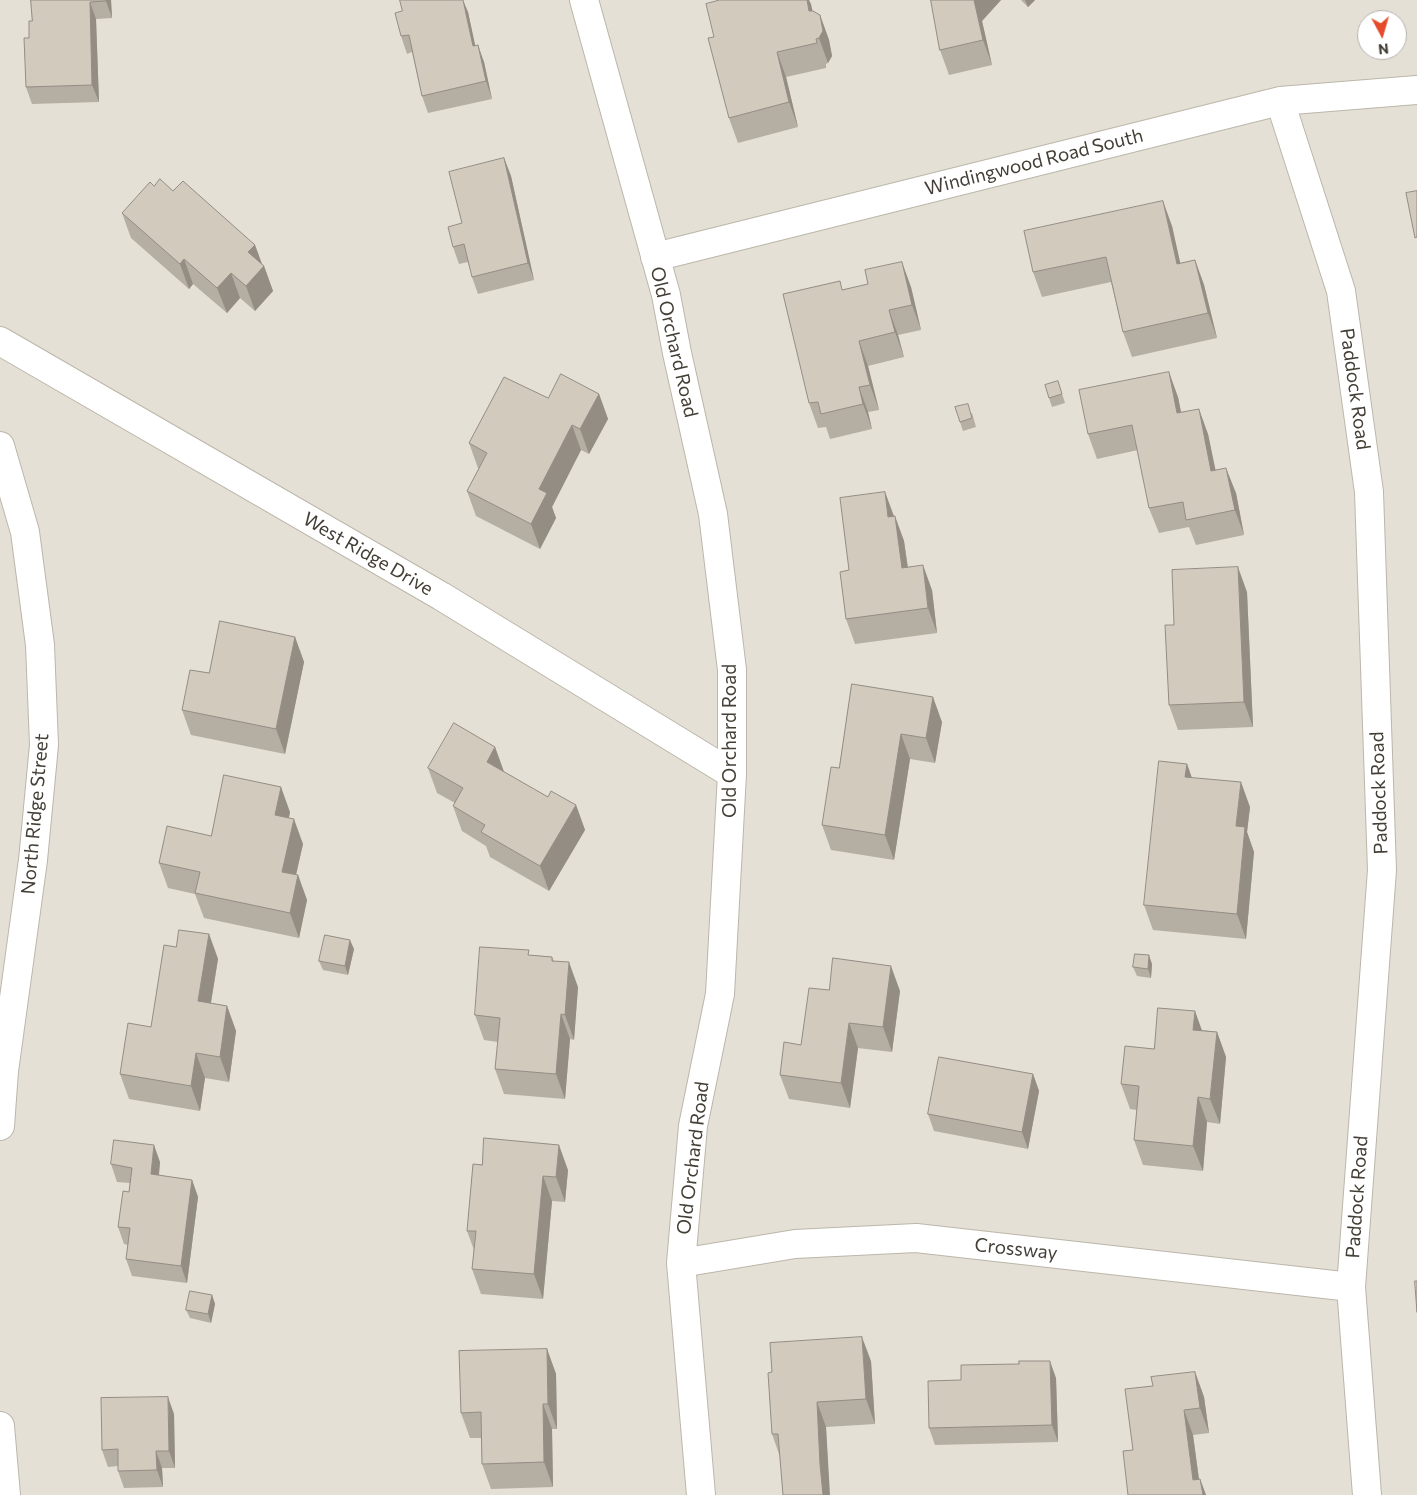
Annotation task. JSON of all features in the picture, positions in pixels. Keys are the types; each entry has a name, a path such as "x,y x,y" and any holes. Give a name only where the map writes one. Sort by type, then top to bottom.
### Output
{"street":[{"name":"Old Orchard Road","path":"584,0 666,295 713,514 732,670 732,774 720,994 693,1126 680,1263 701,1495"},
{"name":"Windingwood Road South","path":"655,257 1280,101 1417,90"},
{"name":"Paddock Road","path":"1280,101 1341,292 1369,492 1382,870 1351,1287 1367,1495"},
{"name":"West Ridge Drive","path":"0,341 441,596 732,774"},
{"name":"North Ridge Street","path":"0,446 25,532 40,645 44,745 33,860 4,1071 0,1126"},
{"name":"Crossway","path":"680,1263 795,1244 916,1238 1351,1287"},
{"path":"0,1426 6,1495"}],"shaded area":[{"path":"0,0 1417,0 1417,1495 0,1495"}],"building":[{"path":"31,0 106,0 90,2 92,85 26,87 24,38 29,38 29,21 32,21"},
{"path":"400,0 463,0 473,46 478,45 486,81 422,96 409,35 401,36 395,13 402,11"},
{"path":"720,0 807,0 809,11 820,15 823,31 819,38 816,39 817,43 777,52 789,102 729,118 708,38 714,37 706,4"},
{"path":"931,0 974,0 983,40 940,50"},
{"path":"504,158 528,263 472,277 464,244 453,247 448,227 462,223 449,172"},
{"path":"160,179 173,191 183,181 255,245 248,252 264,266 246,286 231,273 217,288 184,259 180,264 122,213 150,182 154,186"},
{"path":"1417,191 1417,237 1415,238 1406,193"},
{"path":"1163,201 1177,264 1195,260 1208,313 1123,332 1106,257 1033,272 1024,231"},
{"path":"902,262 912,305 889,310 895,332 859,341 870,385 859,387 863,404 821,414 818,402 809,403 783,294 840,281 842,290 868,284 865,270"},
{"path":"1169,372 1177,413 1199,409 1211,471 1226,468 1235,510 1186,520 1183,502 1149,508 1132,425 1088,434 1079,390"},
{"path":"561,374 599,394 580,429 572,425 539,489 547,493 531,524 467,491 487,453 469,443 504,377 548,398"},
{"path":"1058,381 1062,394 1049,398 1045,385"},
{"path":"968,404 972,418 960,422 955,407"},
{"path":"885,492 888,517 895,516 902,568 923,565 928,608 846,619 840,572 849,570 840,498"},
{"path":"1238,567 1244,702 1169,705 1165,625 1174,625 1172,570"},
{"path":"220,621 295,637 276,729 182,710 190,670 209,673"},
{"path":"852,684 933,697 926,738 901,734 885,835 822,825 831,767 839,768"},
{"path":"454,723 495,747 487,762 548,797 551,791 576,805 540,866 481,832 485,825 453,806 463,788 428,768"},
{"path":"1159,761 1187,764 1185,777 1241,782 1236,826 1245,827 1237,914 1144,905"},
{"path":"224,775 281,787 275,815 294,819 282,872 298,875 290,913 195,893 200,872 159,863 167,826 211,836"},
{"path":"179,930 209,934 198,1001 227,1006 220,1057 196,1053 191,1086 120,1074 128,1023 151,1027 164,945 176,947"},
{"path":"325,935 350,940 345,966 319,961"},
{"path":"480,947 529,950 528,955 552,957 552,961 569,962 565,1015 561,1014 556,1074 495,1069 500,1018 475,1015"},
{"path":"1135,954 1149,955 1148,969 1133,967"},
{"path":"833,958 891,966 883,1027 849,1023 841,1083 780,1075 784,1042 801,1045 809,988 829,990"},
{"path":"1158,1008 1195,1011 1193,1030 1217,1032 1210,1099 1198,1097 1193,1146 1134,1140 1139,1086 1121,1084 1125,1046 1154,1049"},
{"path":"939,1057 1033,1074 1022,1132 928,1114"},
{"path":"484,1138 559,1145 556,1177 543,1176 534,1274 472,1269 476,1231 467,1231 473,1164 482,1165"},
{"path":"114,1140 154,1145 151,1174 192,1180 181,1266 126,1259 130,1228 118,1227 123,1191 129,1192 132,1168 111,1164"},
{"path":"1415,1281 1417,1281 1417,1312"},
{"path":"190,1291 212,1295 208,1314 186,1310"},
{"path":"862,1337 866,1399 817,1402 823,1495 783,1495 778,1434 772,1434 768,1373 772,1372 770,1343"},
{"path":"547,1349 548,1404 543,1404 544,1462 482,1464 481,1412 461,1413 459,1351"},
{"path":"1019,1361 1050,1361 1052,1425 929,1428 928,1381 961,1380 961,1365 1019,1364"},
{"path":"1195,1372 1200,1408 1184,1410 1193,1480 1200,1479 1203,1495 1128,1495 1123,1451 1133,1450 1125,1389 1153,1386 1151,1377"},
{"path":"168,1397 169,1451 156,1451 157,1470 118,1471 118,1449 102,1450 101,1398"}]}
